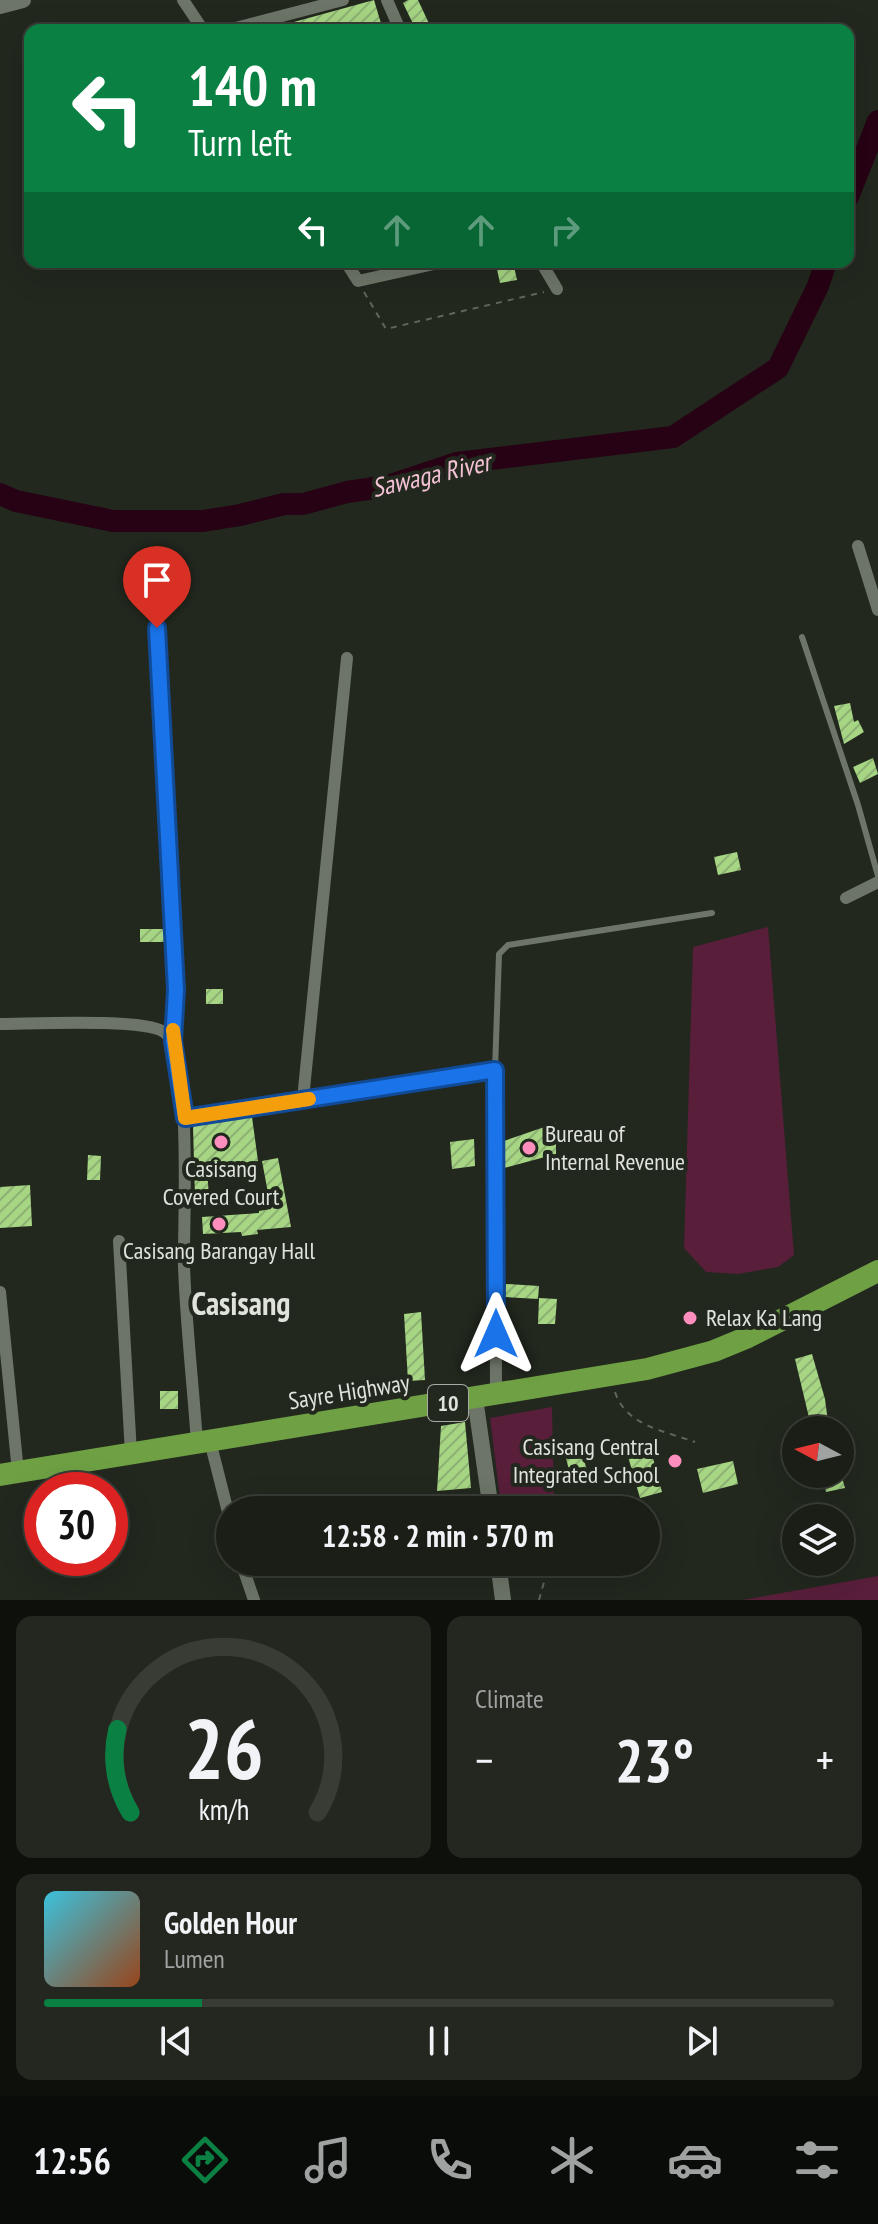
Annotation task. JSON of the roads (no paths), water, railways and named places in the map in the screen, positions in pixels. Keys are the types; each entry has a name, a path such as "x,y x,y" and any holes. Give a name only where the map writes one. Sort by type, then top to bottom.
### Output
{"highway":[{"name":"Sayre Highway","path":"9,1473 612,1376 680,1361 748,1337 878,1271"}],"street":[{"path":"0,6 23,0"},
{"path":"183,0 199,24"},
{"path":"251,24 343,0"},
{"path":"387,0 397,24"},
{"path":"350,268 358,281 416,268"},
{"path":"545,268 557,289"},
{"path":"858,546 878,610"},
{"path":"157,628 176,990 173,1041 185,1118 184,1267 203,1442 222,1496"},
{"path":"303,1099 347,658"},
{"path":"846,898 878,879"},
{"path":"0,1024 130,1024 164,1032 173,1041"},
{"path":"185,1118 495,1070 486,1397 490,1496"},
{"path":"119,1241 131,1454"},
{"path":"0,1292 9,1473"},
{"path":"246,1576 254,1600"},
{"path":"500,1576 503,1600"}],"lane":[{"path":"802,637 858,805 878,879"},
{"path":"495,1070 499,954 502,949 508,945 712,913"}],"waterway":[{"name":"Sawaga River","path":"854,182 878,121"},
{"name":"Sawaga River","path":"0,494 16,501 113,521 203,521 388,486 457,463 673,437 778,368 824,268"}],"place":[{"name":"Casisang Covered Court","path":"221,1142"},
{"name":"Bureau of Internal Revenue","path":"529,1148"},
{"name":"Casisang Barangay Hall","path":"219,1224"},
{"name":"Relax Ka Lang","path":"690,1318"},
{"name":"Casisang Central Integrated School","path":"675,1461"}],"district":[{"name":"Casisang","path":"241,1304"}]}
